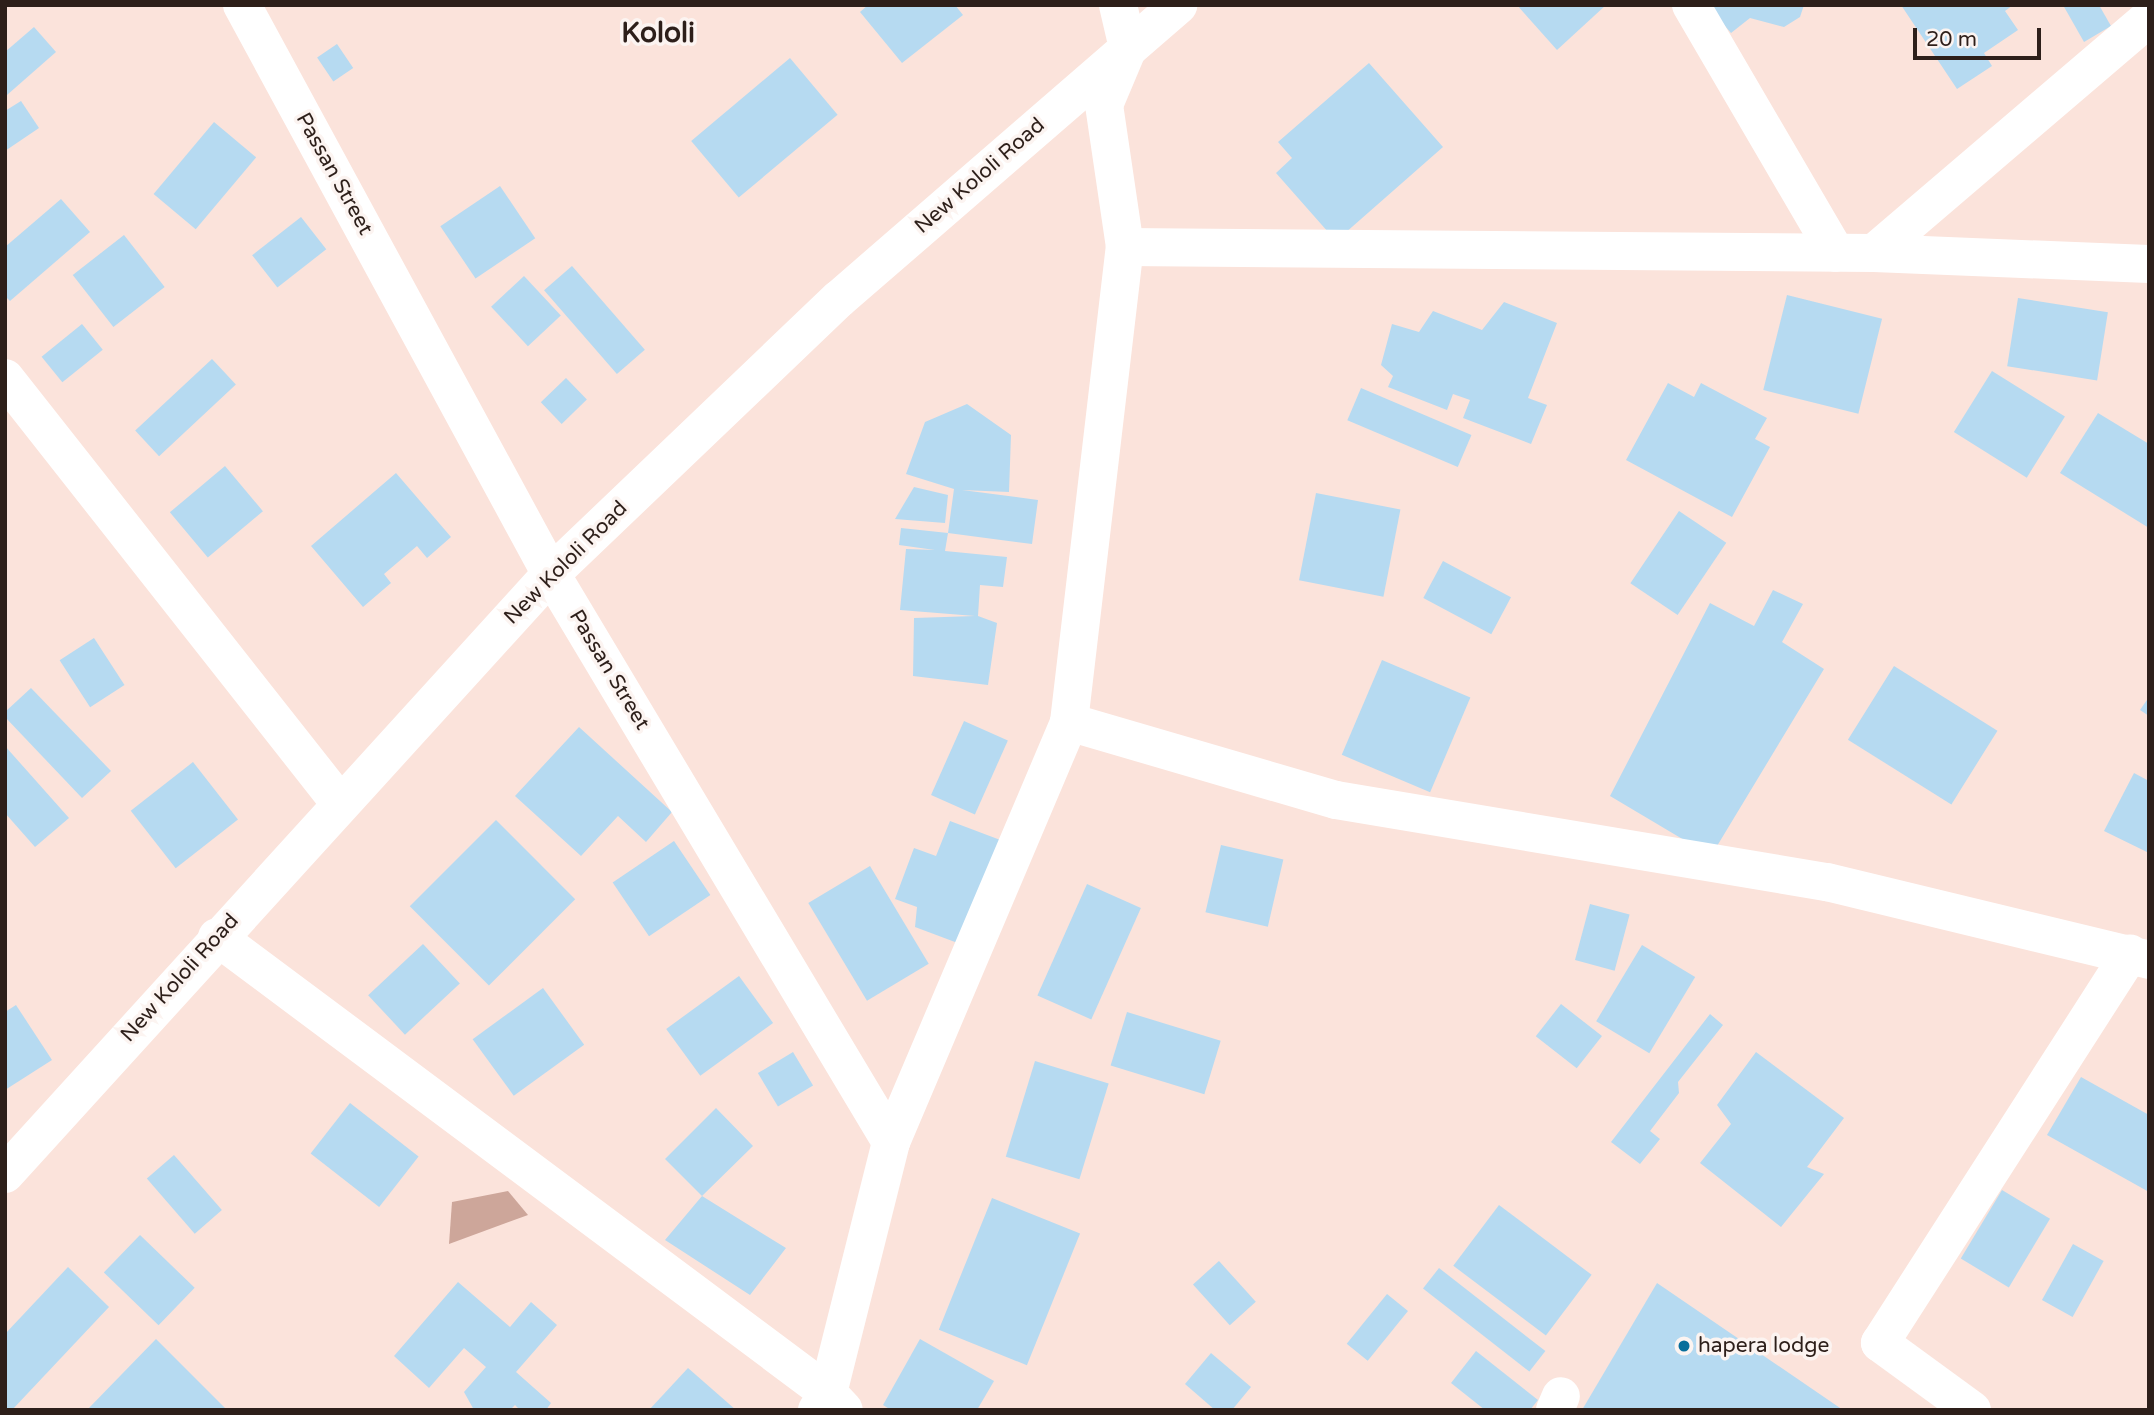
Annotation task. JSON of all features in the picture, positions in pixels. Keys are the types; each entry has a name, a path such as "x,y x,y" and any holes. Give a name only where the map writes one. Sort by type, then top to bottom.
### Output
{"street":[{"name":"Passan Street","path":"242,5 551,574 891,1142"},
{"path":"217,937 830,1404 891,1142 1069,722 1125,247 1104,104 1128,48 1118,5"},
{"name":"New Kololi Road","path":"5,1174 339,802 551,574 839,299 1179,5"},
{"path":"1690,5 1836,253"},
{"path":"1874,253 2149,18"},
{"path":"1125,247 1874,253 2149,264"},
{"path":"5,378 339,802"},
{"path":"1069,722 1336,800 1827,882 2139,956 1880,1343 1972,1410"}],"shaded area":[{"path":"508,1191 528,1215 449,1244 452,1202"}],"building":[{"path":"868,5 955,5 963,15 902,63 860,12"},
{"path":"1517,5 1606,5 1557,50"},
{"path":"1707,5 1804,5 1800,17 1784,27 1750,18 1731,33"},
{"path":"1901,5 2013,5 2005,11 2018,30 1984,53 1992,66 1957,89"},
{"path":"2063,5 2099,5 2111,26 2084,42"},
{"path":"34,27 56,52 7,95 5,52"},
{"path":"337,44 353,68 333,81 317,57"},
{"path":"790,58 838,115 739,198 691,141"},
{"path":"1369,63 1443,147 1336,241 1276,173 1292,158 1278,142"},
{"path":"21,101 39,128 5,151 5,111"},
{"path":"214,122 256,157 196,229 154,194"},
{"path":"500,186 535,238 476,278 440,226"},
{"path":"61,199 90,232 10,301 5,296 5,247"},
{"path":"301,217 326,249 277,287 252,255"},
{"path":"124,235 165,287 113,327 73,275"},
{"path":"572,266 645,350 617,374 544,290"},
{"path":"524,276 561,315 528,346 491,307"},
{"path":"1787,295 1882,319 1858,414 1763,390"},
{"path":"2018,298 2108,312 2097,380 2007,366"},
{"path":"1504,302 1557,323 1528,398 1547,405 1531,444 1463,418 1470,400 1453,394 1447,410 1388,387 1393,376 1381,365 1392,324 1419,332 1433,311 1482,330"},
{"path":"82,324 103,350 62,382 42,357"},
{"path":"212,359 236,385 159,456 135,431"},
{"path":"1992,371 2065,417 2027,478 1954,432"},
{"path":"566,378 587,400 562,424 541,402"},
{"path":"1668,383 1694,397 1701,383 1767,418 1755,439 1770,447 1732,517 1626,460"},
{"path":"1361,388 1471,435 1458,467 1347,420"},
{"path":"967,404 1011,435 1009,492 962,490 1038,500 1032,544 948,533 954,489 906,474 925,422"},
{"path":"2098,413 2149,444 2149,528 2060,473"},
{"path":"225,466 263,511 208,557 170,512"},
{"path":"396,473 451,537 427,558 417,546 384,574 391,583 363,607 311,546"},
{"path":"914,487 948,495 945,523 895,519"},
{"path":"1316,493 1400,509 1383,597 1299,580"},
{"path":"1679,511 1726,543 1678,615 1630,583"},
{"path":"901,528 948,533 945,551 1007,557 1003,587 980,585 978,616 997,623 988,685 913,676 914,618 975,616 900,610 906,549 935,550 899,545"},
{"path":"1443,561 1511,597 1491,634 1423,598"},
{"path":"1773,590 1803,604 1782,642 1824,669 1711,856 1610,796 1710,603 1754,626"},
{"path":"94,638 124,685 90,707 60,660"},
{"path":"1382,660 1470,698 1430,792 1342,755"},
{"path":"1894,666 1997,731 1951,804 1848,740"},
{"path":"31,688 111,771 82,798 5,717 5,712"},
{"path":"2149,697 2149,716 2140,710"},
{"path":"964,721 1008,741 975,815 931,795"},
{"path":"579,727 672,812 646,842 618,816 581,856 515,796"},
{"path":"5,746 69,818 35,847 5,813"},
{"path":"193,762 238,820 176,868 131,811"},
{"path":"2134,773 2149,781 2149,853 2104,831"},
{"path":"496,820 575,899 489,985 410,906"},
{"path":"950,821 1003,841 963,945 915,927 917,907 895,899 914,848 936,856"},
{"path":"674,841 710,895 649,936 613,882"},
{"path":"1221,845 1283,859 1268,927 1205,912"},
{"path":"870,866 929,964 867,1001 808,903"},
{"path":"1087,884 1141,908 1091,1019 1037,995"},
{"path":"1590,904 1630,915 1615,971 1575,960"},
{"path":"423,944 460,983 405,1035 368,995"},
{"path":"1642,945 1695,977 1649,1053 1596,1021"},
{"path":"739,976 773,1023 700,1076 666,1029"},
{"path":"543,988 584,1045 514,1096 473,1039"},
{"path":"1561,1004 1602,1036 1577,1068 1536,1036"},
{"path":"16,1005 52,1060 5,1090 5,1012"},
{"path":"1127,1012 1221,1041 1204,1094 1111,1066"},
{"path":"1710,1014 1723,1025 1678,1082 1679,1093 1650,1131 1660,1139 1640,1164 1611,1142"},
{"path":"793,1052 813,1085 778,1107 758,1073"},
{"path":"1756,1052 1844,1118 1807,1167 1824,1174 1781,1227 1700,1163 1731,1124 1717,1105"},
{"path":"1035,1061 1109,1084 1079,1179 1006,1157"},
{"path":"2081,1077 2149,1115 2149,1192 2047,1135"},
{"path":"350,1103 419,1157 379,1207 311,1153"},
{"path":"716,1108 753,1146 702,1196 665,1159"},
{"path":"174,1155 222,1210 195,1234 147,1179"},
{"path":"2002,1190 2050,1219 2009,1287 1961,1259"},
{"path":"702,1196 786,1248 750,1295 665,1240"},
{"path":"992,1198 1080,1234 1027,1365 939,1330"},
{"path":"1499,1205 1592,1275 1546,1336 1453,1266"},
{"path":"140,1235 195,1288 159,1325 104,1272"},
{"path":"2073,1244 2104,1261 2073,1317 2042,1300"},
{"path":"1219,1261 1256,1302 1230,1325 1193,1284"},
{"path":"68,1267 109,1307 12,1410 5,1410 5,1334"},
{"path":"1439,1268 1545,1351 1529,1372 1423,1288"},
{"path":"458,1282 510,1327 531,1302 557,1325 516,1372 551,1403 546,1410 520,1410 515,1405 510,1410 474,1410 464,1392 486,1367 464,1348 429,1388 394,1356"},
{"name":"hapera lodge","path":"1657,1283 1843,1410 1582,1410"},
{"path":"1387,1294 1408,1311 1368,1361 1347,1344"},
{"path":"156,1339 227,1410 87,1410"},
{"path":"920,1339 994,1381 977,1410 891,1410 883,1405"},
{"path":"1476,1351 1538,1400 1530,1410 1485,1410 1451,1383"},
{"path":"1211,1353 1251,1387 1232,1410 1215,1410 1185,1384"},
{"path":"688,1368 736,1410 649,1410"}],"place":[{"name":"hapera lodge","path":"1684,1346"}],"district":[{"name":"Kololi","path":"658,33"}]}
